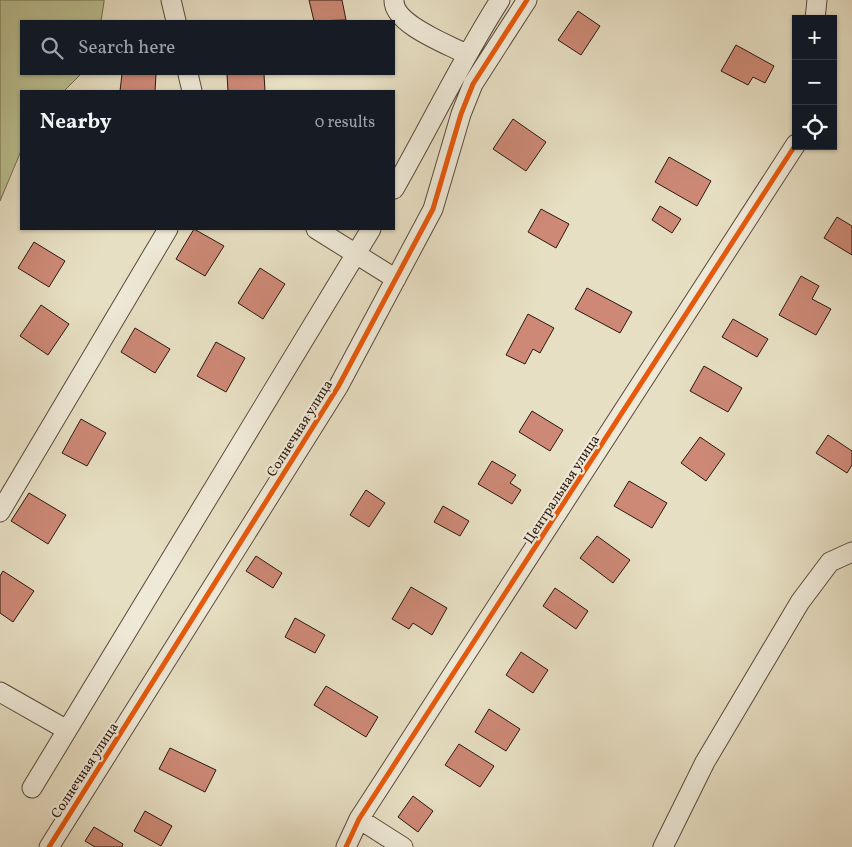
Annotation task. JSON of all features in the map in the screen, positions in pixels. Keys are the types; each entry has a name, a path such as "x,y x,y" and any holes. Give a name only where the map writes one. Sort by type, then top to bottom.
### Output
{"street":[{"path":"171,0 176,20"},
{"path":"394,0 394,6 405,22 466,54"},
{"path":"395,187 427,131 466,54 500,0"},
{"name":"Солнечная улица","path":"49,847 338,387 433,209 461,114 473,84 527,0"},
{"path":"815,15 817,0"},
{"path":"188,75 192,90"},
{"name":"Центральная улица","path":"346,847 359,819 792,150"},
{"path":"0,512 167,230"},
{"path":"318,230 396,279"},
{"path":"32,788 370,230"},
{"path":"663,847 705,762 800,602 830,562 852,552"},
{"path":"0,692 67,730"},
{"path":"359,819 403,847"}],"green space":[{"path":"0,0 104,0 101,20 20,20 20,75 80,75 65,90 20,90 20,153 0,201"}],"building":[{"path":"309,0 342,0 346,20 314,20"},
{"path":"578,11 600,26 581,55 558,40"},
{"path":"736,45 774,66 765,83 753,77 748,85 721,71"},
{"path":"122,75 156,75 155,90 120,90"},
{"path":"227,75 264,75 265,90 228,90"},
{"path":"513,119 546,142 526,171 493,149"},
{"path":"669,157 711,181 697,206 655,182"},
{"path":"660,206 681,219 672,233 652,220"},
{"path":"541,209 569,224 556,248 528,232"},
{"path":"837,217 852,226 852,255 824,238"},
{"path":"193,230 224,246 205,276 176,259"},
{"path":"34,242 65,261 49,287 18,268"},
{"path":"260,268 285,284 263,319 238,303"},
{"path":"801,276 819,286 812,299 831,309 816,335 779,315"},
{"path":"587,288 632,312 620,333 575,309"},
{"path":"41,305 69,324 48,355 20,336"},
{"path":"528,314 554,328 540,353 533,349 525,364 506,355"},
{"path":"733,319 768,339 757,357 722,337"},
{"path":"135,328 170,349 155,373 121,352"},
{"path":"216,342 245,358 226,392 197,376"},
{"path":"704,366 742,388 728,412 690,391"},
{"path":"532,411 563,430 550,451 519,432"},
{"path":"81,419 106,433 87,466 62,453"},
{"path":"828,435 852,451 852,465 847,473 816,453"},
{"path":"700,437 725,454 706,481 681,463"},
{"path":"492,461 516,475 510,483 521,490 512,504 478,484"},
{"path":"629,481 667,503 652,528 614,506"},
{"path":"366,490 385,503 369,527 350,515"},
{"path":"29,493 66,515 48,544 11,521"},
{"path":"443,506 469,521 460,536 434,522"},
{"path":"597,536 630,560 613,583 580,558"},
{"path":"256,556 282,573 273,588 246,571"},
{"path":"3,571 34,591 13,622 0,613 0,576"},
{"path":"411,587 447,608 432,635 413,623 409,629 392,619"},
{"path":"555,588 588,611 576,629 543,606"},
{"path":"295,618 325,635 315,653 285,637"},
{"path":"521,652 548,670 533,693 506,675"},
{"path":"326,686 378,717 366,737 314,705"},
{"path":"489,709 520,729 506,751 475,732"},
{"path":"459,744 494,766 480,787 445,765"},
{"path":"170,748 216,770 205,792 159,769"},
{"path":"413,796 433,811 418,832 398,817"},
{"path":"145,811 172,826 161,846 134,831"},
{"path":"94,827 123,844 122,847 95,847 85,841"}],"cycle path":[{"path":"49,847 338,387 433,209 461,114 473,84 527,0"},
{"path":"346,847 359,819 792,150"}]}
